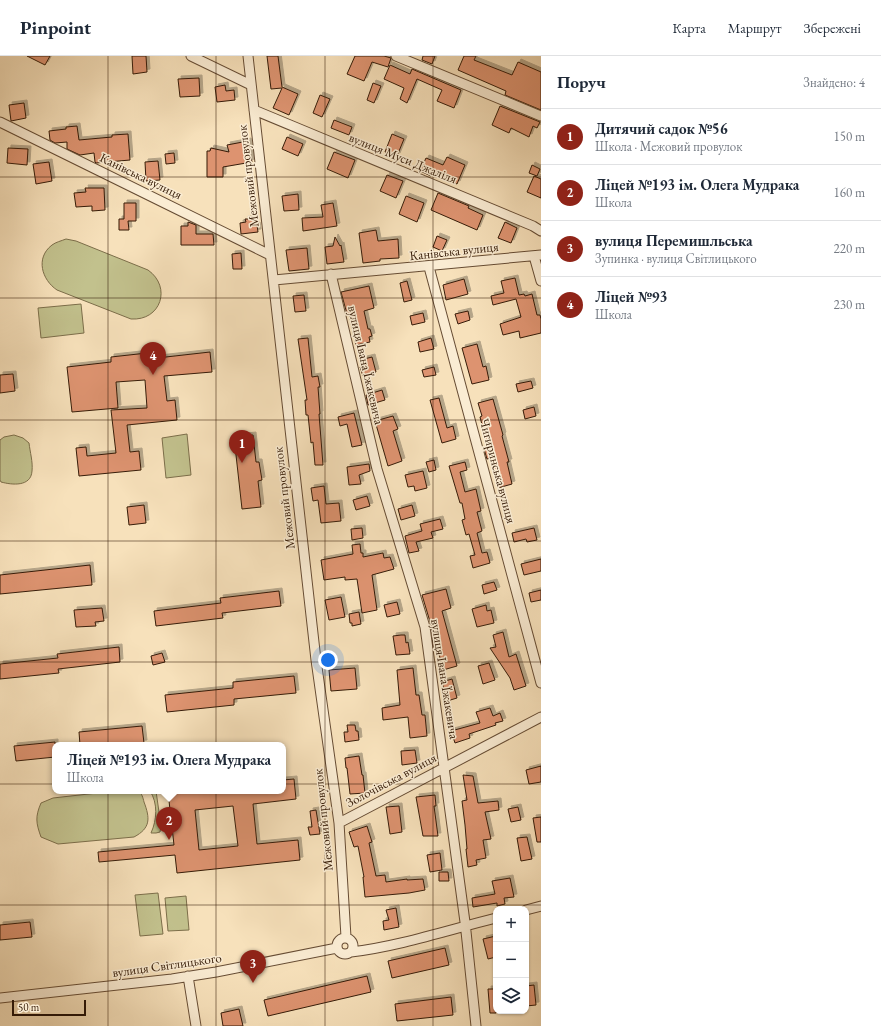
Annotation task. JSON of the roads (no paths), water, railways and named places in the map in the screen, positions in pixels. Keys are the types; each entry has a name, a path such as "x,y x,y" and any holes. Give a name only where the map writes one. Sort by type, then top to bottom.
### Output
{"street":[{"path":"191,56 251,85"},
{"name":"Межовий провулок","path":"248,56 316,660 339,822 346,937"},
{"path":"396,56 541,116"},
{"name":"вулиця Муси Джаліля","path":"254,110 526,222 541,230"},
{"name":"Канівська вулиця","path":"0,122 270,255"},
{"path":"537,256 541,281"},
{"name":"Канівська вулиця","path":"274,280 331,274 430,267 537,256"},
{"name":"Чигиринська вулиця","path":"430,267 541,683"},
{"name":"вулиця Івана Їжакевича","path":"331,274 377,469 425,627 466,925 476,1026"},
{"name":"Золочівська вулиця","path":"339,822 541,718"},
{"path":"529,909 541,906"},
{"path":"351,952 354,944 351,940 346,937 339,940 337,948 343,954 394,944 493,919"},
{"name":"вулиця Світлицького","path":"0,998 188,976 337,948"},
{"path":"188,976 196,1026"}],"place":[{"name":"Ліцей №93","path":"153,375"},
{"name":"Дитячий садок №56","path":"242,463"},
{"name":"Ліцей №193 ім. Олега Мудрака","path":"169,840"},
{"name":"вулиця Перемишльська","path":"253,983"}]}
